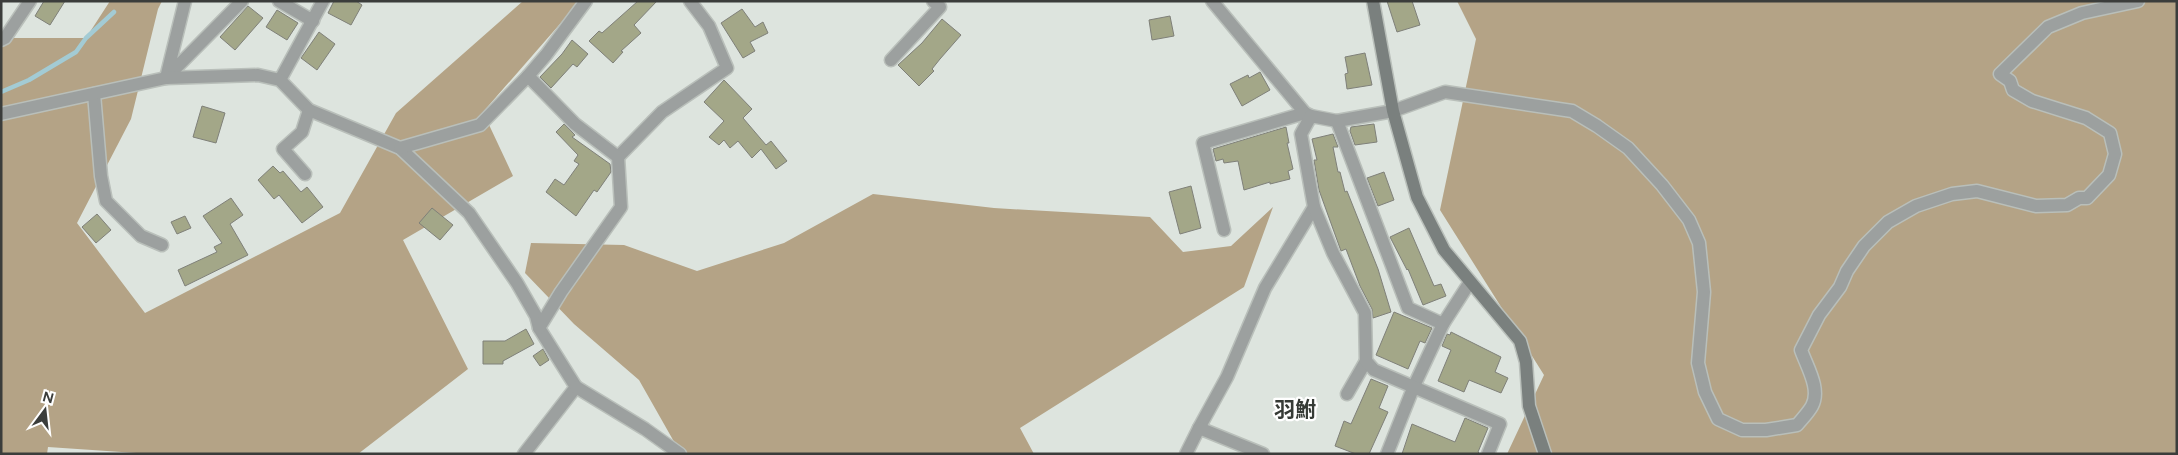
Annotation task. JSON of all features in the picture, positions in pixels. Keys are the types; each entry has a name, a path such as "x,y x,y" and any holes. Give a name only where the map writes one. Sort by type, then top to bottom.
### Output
{"street":[{"path":"1,40 5,38 30,1"},
{"path":"166,78 185,1"},
{"path":"166,78 242,1"},
{"path":"279,1 313,21"},
{"path":"280,80 323,1"},
{"path":"400,148 480,125 546,55 586,1"},
{"path":"540,328 561,292 621,207 618,157 662,112 727,68 709,26 690,1"},
{"path":"890,60 940,7 933,1"},
{"path":"1212,1 1308,114"},
{"path":"1373,1 1393,111 1417,197 1444,250 1520,341 1526,362 1530,406 1545,454"},
{"path":"1224,230 1203,143 1308,114 1336,121 1393,111 1445,92 1572,111 1628,148 1662,185 1689,220 1699,244 1704,292 1698,363 1705,392 1718,419 1742,430 1766,430 1797,425 1812,406 1816,394 1801,350 1819,315 1840,287 1847,271 1864,246 1888,222 1916,206 1952,194 1977,192 2036,206 2067,206 2080,198 2087,198 2109,176 2115,154 2110,133 2086,118 2032,101 2013,90 2010,81 2000,74 2048,27 2082,13 2138,1"},
{"path":"1,114 166,78 258,75 280,80 309,110 400,148 469,214 517,282 536,316 540,328 576,388 645,429 680,454"},
{"path":"528,76 575,124 618,157"},
{"path":"94,94 101,176 106,201 141,236 162,245"},
{"path":"305,174 282,150 302,132 309,110"},
{"path":"1308,114 1301,134 1314,207 1333,253 1365,313 1366,362 1347,394"},
{"path":"1336,121 1408,308 1443,324"},
{"path":"1186,454 1227,377 1265,288 1314,207"},
{"path":"1388,454 1414,386 1443,324 1470,282"},
{"path":"1366,362 1374,370 1500,424 1488,454"},
{"path":"524,454 576,388"},
{"path":"1199,428 1237,449 1263,454"}],"shaded area":[{"path":"110,1 162,1 158,9 131,119 77,223 145,313 340,213 396,113 523,1 580,1 483,112 513,176 403,240 468,369 358,454 151,454 48,447 47,454 1,454 1,41 5,38 86,38"},
{"path":"1457,1 2177,1 2177,454 1507,454 1544,375 1440,210 1476,39"},
{"path":"873,194 994,208 1150,217 1183,252 1231,246 1273,207 1244,287 1020,428 1034,454 681,454 639,380 574,324 525,273 531,243 624,245 697,271 784,243"}],"building":[{"path":"44,1 65,1 50,25 35,16"},
{"path":"334,1 356,1 362,5 351,25 328,13"},
{"path":"638,1 657,1 634,25 641,33 621,51 623,52 613,63 589,41 599,31 602,33"},
{"path":"1387,1 1412,1 1420,25 1397,32"},
{"path":"248,6 263,18 235,50 220,37"},
{"path":"742,9 755,27 763,22 768,33 750,42 755,51 743,58 721,23"},
{"path":"277,10 298,23 287,40 266,27"},
{"path":"1170,16 1174,36 1152,40 1149,20"},
{"path":"942,19 961,35 932,69 934,71 919,86 898,65 922,43"},
{"path":"319,32 335,44 317,70 301,58"},
{"path":"572,40 588,54 577,67 573,64 551,88 540,77 562,54"},
{"path":"1365,53 1372,85 1347,89 1345,74 1348,73 1345,57"},
{"path":"1260,72 1270,90 1242,106 1230,84 1248,75 1249,78"},
{"path":"724,80 752,109 743,118 766,145 771,141 787,161 776,169 761,149 752,158 738,141 730,148 724,140 719,145 709,137 724,121 704,102"},
{"path":"202,106 225,113 216,143 193,137"},
{"path":"564,124 575,135 572,137 610,164 611,172 597,192 594,190 576,216 546,192 555,179 564,185 579,164 574,161 578,155 556,132"},
{"path":"1374,124 1377,142 1355,145 1350,131 1351,127"},
{"path":"1286,127 1289,143 1287,143 1293,169 1288,171 1290,179 1270,184 1270,182 1244,190 1238,161 1224,163 1223,159 1216,161 1213,149"},
{"path":"1333,134 1338,147 1333,147 1338,172 1340,172 1345,192 1347,191 1378,269 1391,312 1373,318 1372,309 1360,286 1346,249 1341,251 1319,190 1314,160 1317,160 1312,139"},
{"path":"273,166 280,173 283,171 301,192 307,187 323,207 302,223 279,195 274,199 258,180"},
{"path":"1384,172 1394,200 1378,206 1367,178"},
{"path":"1191,186 1201,228 1180,234 1169,192"},
{"path":"231,198 243,215 230,224 248,255 185,286 178,270 217,252 214,247 222,243 203,216"},
{"path":"432,208 453,225 440,240 419,223"},
{"path":"97,214 111,230 96,243 82,227"},
{"path":"185,216 191,228 177,234 171,222"},
{"path":"1409,228 1434,286 1441,284 1446,296 1423,305 1408,269 1390,237"},
{"path":"1394,312 1432,328 1425,343 1420,341 1408,369 1376,355"},
{"path":"526,329 534,344 503,361 503,364 483,364 483,341 505,341"},
{"path":"1451,332 1501,357 1495,372 1508,378 1501,393 1469,380 1464,392 1438,381 1451,350 1442,346 1447,334 1450,335"},
{"path":"543,349 549,360 540,366 533,356"},
{"path":"1371,379 1388,386 1379,408 1388,412 1369,454 1356,454 1335,446 1344,421 1351,424"},
{"path":"1465,418 1488,428 1478,452 1480,454 1402,454 1412,424 1455,442"}],"waterway":[{"path":"1,92 29,80 76,52 86,38 114,12"}],"district":[{"name":"羽鮒","path":"1295,409"}]}
